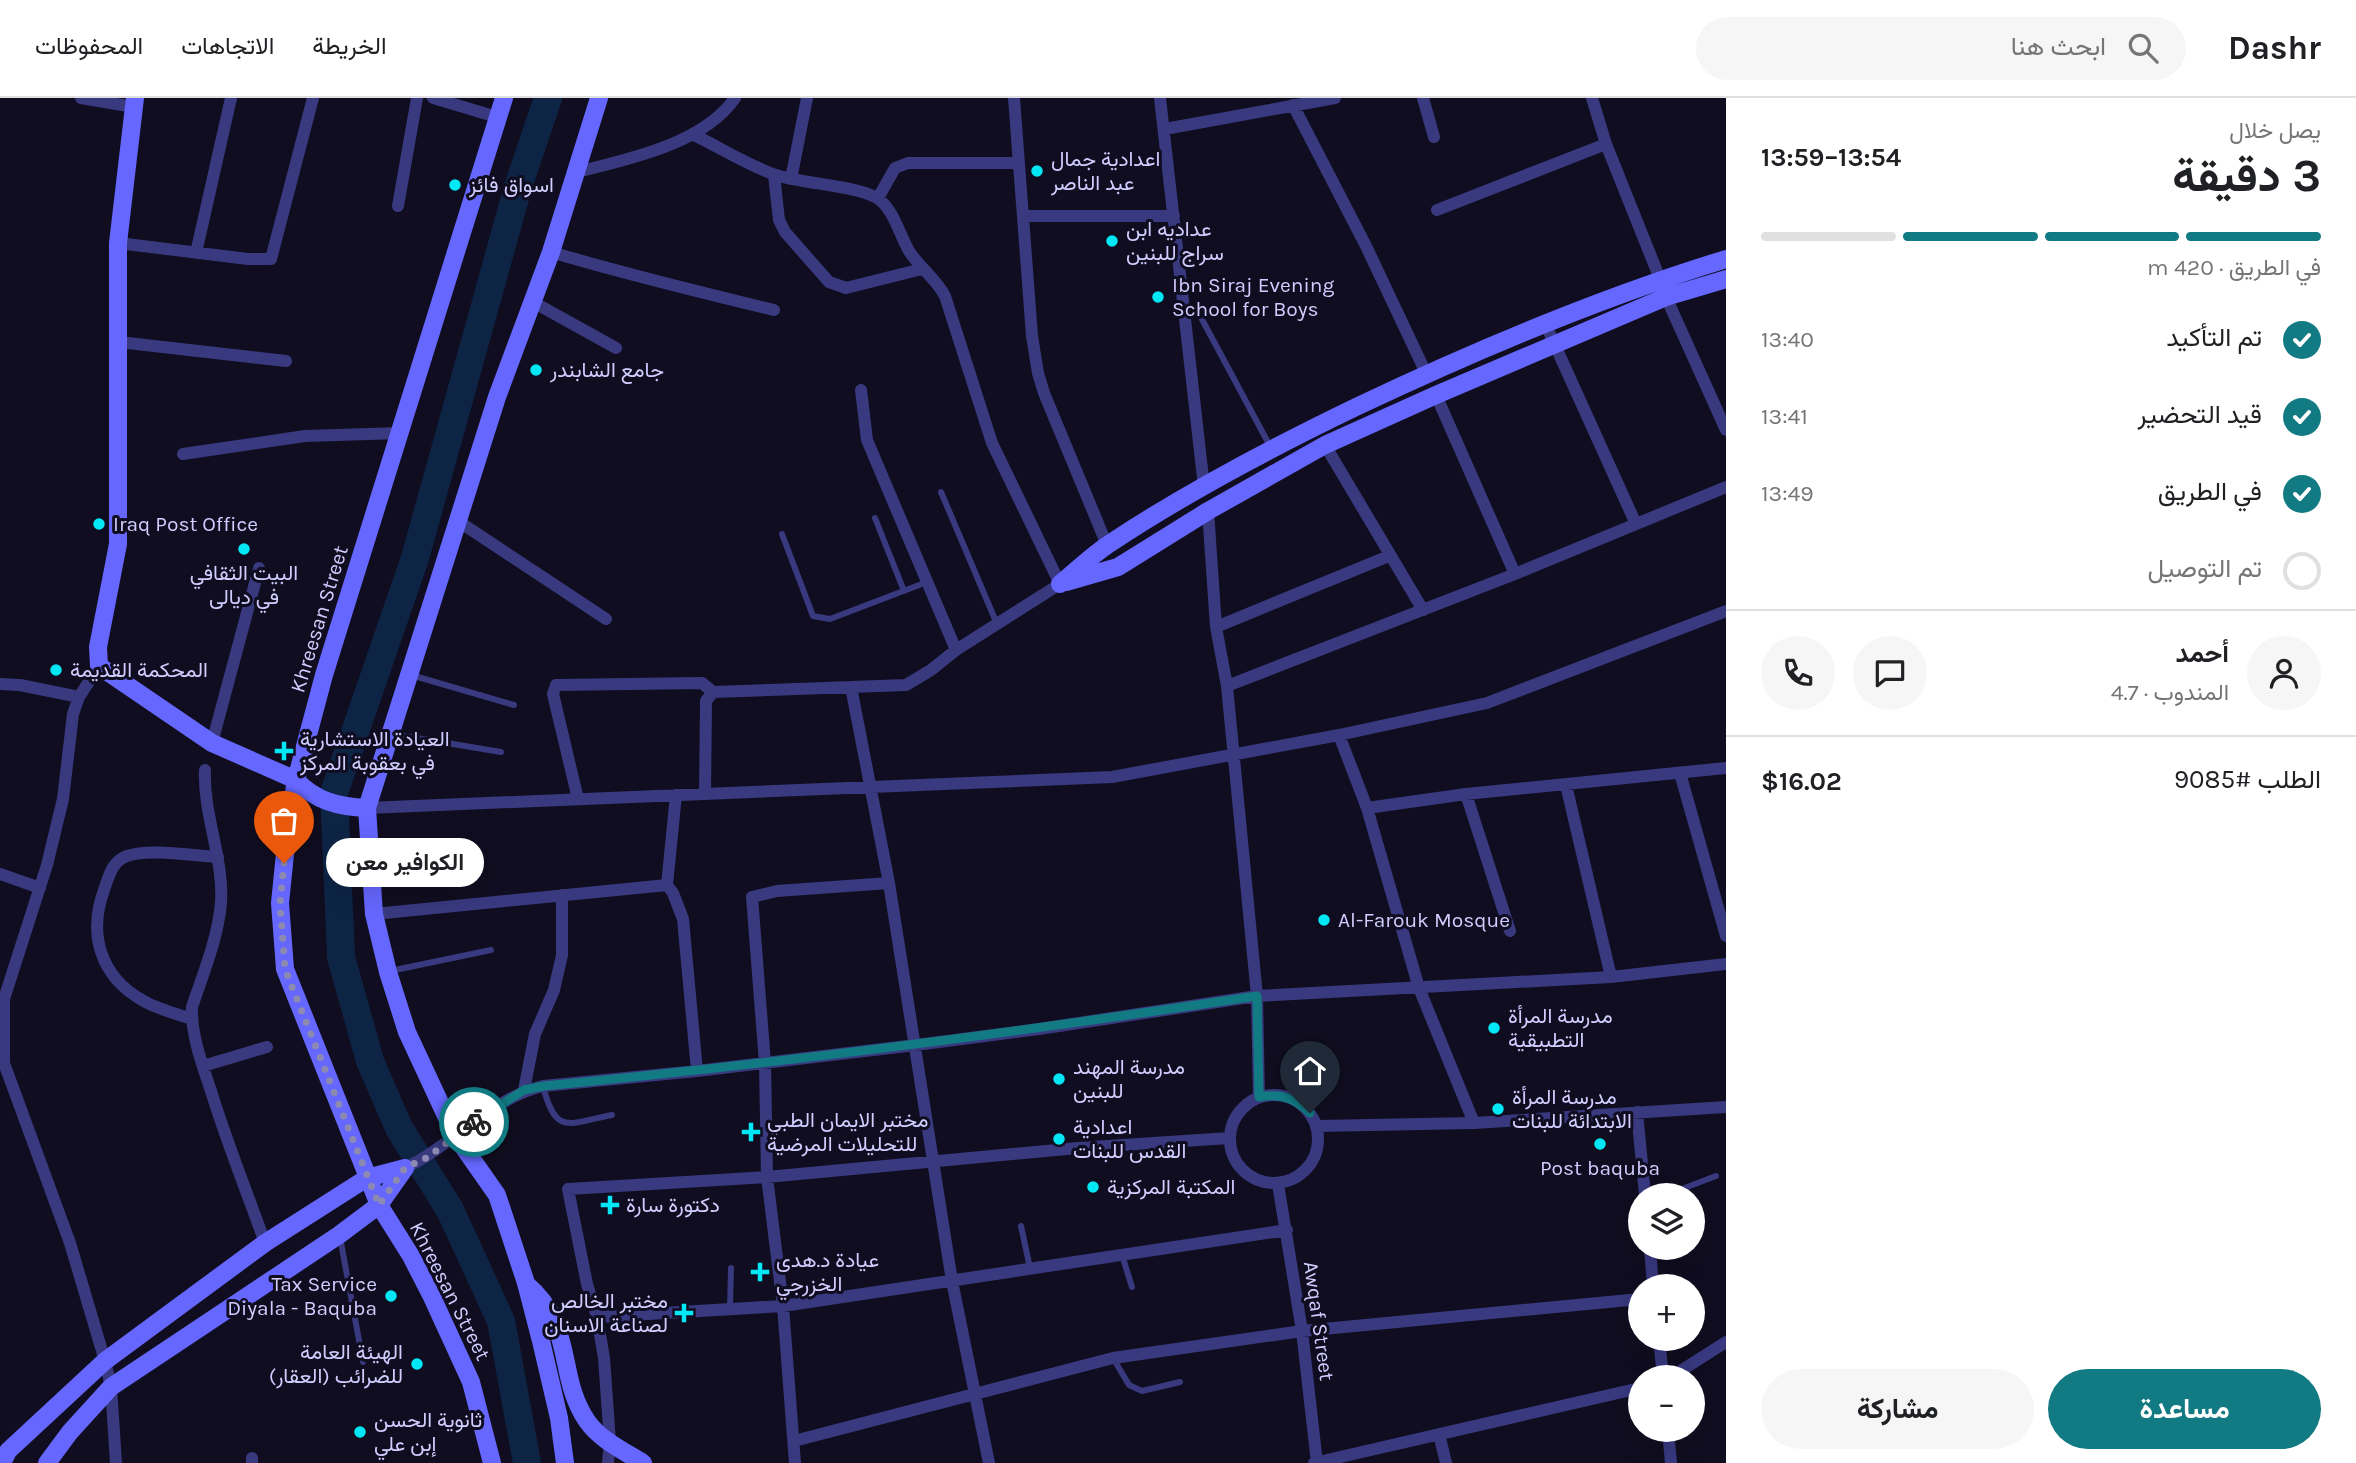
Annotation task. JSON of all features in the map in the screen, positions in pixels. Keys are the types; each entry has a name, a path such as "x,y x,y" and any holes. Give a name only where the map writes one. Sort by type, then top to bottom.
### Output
{"street":[{"path":"81,98 134,102 118,243 118,544 98,647 99,666 79,697 73,715 64,799 40,888 4,999 4,1063 70,1243 105,1361 111,1387 116,1463"},
{"path":"196,253 231,98"},
{"path":"118,243 267,261 271,259 313,98"},
{"path":"398,206 417,98"},
{"path":"433,98 498,117"},
{"name":"Khreesan Street","path":"492,1463 471,1382 411,1256 379,1205 285,969 280,903 296,780 324,675 504,98"},
{"path":"565,1463 559,1418 526,1283 497,1195 455,1135 407,1032 388,972 374,914 367,808 498,397 551,252 599,98"},
{"path":"577,172 624,160 694,135 735,98"},
{"path":"791,178 807,98"},
{"path":"1014,98 1032,336 1038,373 1107,545"},
{"path":"1160,98 1204,487"},
{"path":"1165,129 1335,98"},
{"path":"1423,98 1434,137"},
{"path":"1592,98 1606,144 1660,279"},
{"path":"1293,105 1366,246 1426,373"},
{"path":"694,135 774,175 863,193 878,198 888,208 908,250 922,269 939,284 945,296 992,443 1059,584"},
{"path":"1437,211 1606,144"},
{"path":"878,198 895,168 908,163 1018,163"},
{"path":"774,175 779,220 785,232 829,282 846,288 922,269"},
{"path":"1024,216 1174,216"},
{"path":"551,252 651,281 690,288 774,310"},
{"path":"578,799 553,689 556,685 702,683 713,692 906,685 1059,584 1107,545 1271,448 1426,373 1545,323 1660,279 1726,259"},
{"path":"1059,584 1118,566 1325,445 1552,344 1666,297 1726,279"},
{"path":"1666,297 1726,429"},
{"path":"533,302 616,348"},
{"path":"1545,323 1552,344 1636,524"},
{"path":"119,342 286,361"},
{"path":"860,390 867,440 956,650"},
{"path":"1436,395 1515,574"},
{"path":"183,454 305,436 401,433"},
{"path":"1325,445 1423,610"},
{"path":"1227,686 1515,574 1726,487"},
{"path":"1208,511 1216,627 1227,686 1257,996 1259,1097"},
{"path":"458,521 606,619"},
{"path":"1216,627 1389,556"},
{"path":"212,743 260,568"},
{"path":"99,666 212,743 296,780 306,791 319,799 346,807 367,808 1112,777 1339,735 1487,703 1726,611"},
{"path":"0,684 20,685 79,697"},
{"path":"851,687 889,883 952,1281 989,1463"},
{"path":"705,793 706,701 713,692"},
{"path":"1339,735 1367,808 1419,988 1474,1123"},
{"path":"1367,808 1466,794 1726,768"},
{"path":"205,770 205,797 218,857 221,902 218,922 192,1007 192,1019 203,1066 232,1158 265,1243"},
{"path":"1679,773 1726,936"},
{"path":"1566,785 1611,977"},
{"path":"1466,794 1510,930"},
{"path":"676,795 667,885 673,892 683,919 697,1071"},
{"path":"192,1019 144,1002 122,988 106,964 97,943 96,919 99,902 111,870 117,861 128,855 150,853 218,857"},
{"path":"0,874 40,888"},
{"path":"795,1463 783,1306 767,1177 765,1063 752,897 777,891 889,883"},
{"path":"374,914 667,885"},
{"path":"524,1090 535,1034 554,990 562,955 562,895"},
{"path":"3,1452 105,1361 265,1243 368,1178 405,1168 428,1157 455,1135 524,1090 916,1045 1257,996 1611,977 1726,964"},
{"path":"203,1066 267,1047"},
{"path":"1273,1094 1294,1100 1310,1113 1317,1126 1317,1152 1311,1164 1291,1181 1264,1183 1251,1178 1240,1169 1233,1158 1229,1138 1236,1115 1246,1104 1259,1097 1273,1094"},
{"path":"1317,1126 1474,1123 1726,1107"},
{"path":"1637,1112 1644,1183"},
{"path":"608,1463 610,1442 604,1357 568,1189 767,1177 1078,1148 1229,1138"},
{"path":"47,1463 70,1432 111,1387 339,1235 379,1205 405,1168"},
{"name":"Awqaf Street","path":"1278,1184 1302,1331 1316,1463"},
{"path":"597,1317 783,1306 1287,1230"},
{"path":"526,1283 545,1302 558,1326 580,1410 588,1423 610,1442 643,1463"},
{"path":"794,1441 1113,1358 1302,1331 1628,1300"},
{"path":"1690,1365 1726,1342"},
{"path":"1316,1463 1628,1391"},
{"path":"1439,1434 1446,1463"},
{"path":"1669,1442 1671,1463"}],"lane":[{"path":"1184,308 1197,310 1271,448"},
{"path":"941,492 998,625"},
{"path":"875,518 904,591"},
{"path":"782,534 813,616 830,619 927,582"},
{"path":"410,674 514,705"},
{"path":"391,734 502,752"},
{"path":"388,972 491,950"},
{"path":"544,1086 550,1111 556,1119 567,1123 612,1115"},
{"path":"1698,1183 1716,1176"},
{"path":"1021,1226 1031,1269"},
{"path":"339,1235 363,1362"},
{"path":"1122,1255 1132,1287"},
{"path":"730,1309 731,1268"},
{"path":"1113,1358 1129,1385 1142,1391 1180,1382"}],"waterway":[{"path":"527,1463 501,1321 450,1210 399,1128 370,1061 341,957 334,793 415,558 518,187 548,98"}],"way so far":[{"path":"284,863 280,903 285,969 379,1205 405,1168 428,1157 474,1122"}],"place":[{"name":"اعدادية جمال عبد الناصر","path":"1037,171"},
{"name":"اسواق فائز","path":"455,185"},
{"name":"عداديه ابن سراج للبنين","path":"1112,241"},
{"name":"Ibn Siraj Evening School for Boys","path":"1158,297"},
{"name":"جامع الشابندر","path":"536,370"},
{"name":"Iraq Post Office","path":"99,524"},
{"name":"البيت الثقافي في ديالى","path":"244,549"},
{"name":"المحكمة القديمة","path":"56,670"},
{"name":"العيادة الاستشارية في بعقوبة المركز","path":"284,751"},
{"name":"الكوافير معن","path":"284,863"},
{"name":"Al-Farouk Mosque","path":"1324,920"},
{"name":"مدرسة المرأة التطبيقية","path":"1494,1028"},
{"name":"مدرسة المهند للبنين","path":"1059,1079"},
{"name":"مدرسة المرأة الابتدائة للبنات","path":"1498,1109"},
{"name":"مختبر الايمان الطبي للتحليلات المرضية","path":"751,1132"},
{"name":"اعدادية القدس للبنات","path":"1059,1139"},
{"name":"Post baquba","path":"1600,1144"},
{"name":"المكتبة المركزية","path":"1093,1187"},
{"name":"دكتورة سارة","path":"610,1205"},
{"name":"عيادة د.هدى الخزرجي","path":"760,1272"},
{"name":"Tax Service Diyala - Baquba","path":"391,1296"},
{"name":"مختبر الخالص لصناعة الاسنان","path":"684,1313"},
{"name":"الهيئة العامة للضرائب (العقار)","path":"417,1364"},
{"name":"ثانوية الحسن إبن علي","path":"360,1432"}],"route":[{"path":"474,1122 524,1090 544,1086 916,1045 1257,996 1259,1097 1273,1094 1287,1097 1300,1103 1310,1113"}]}
